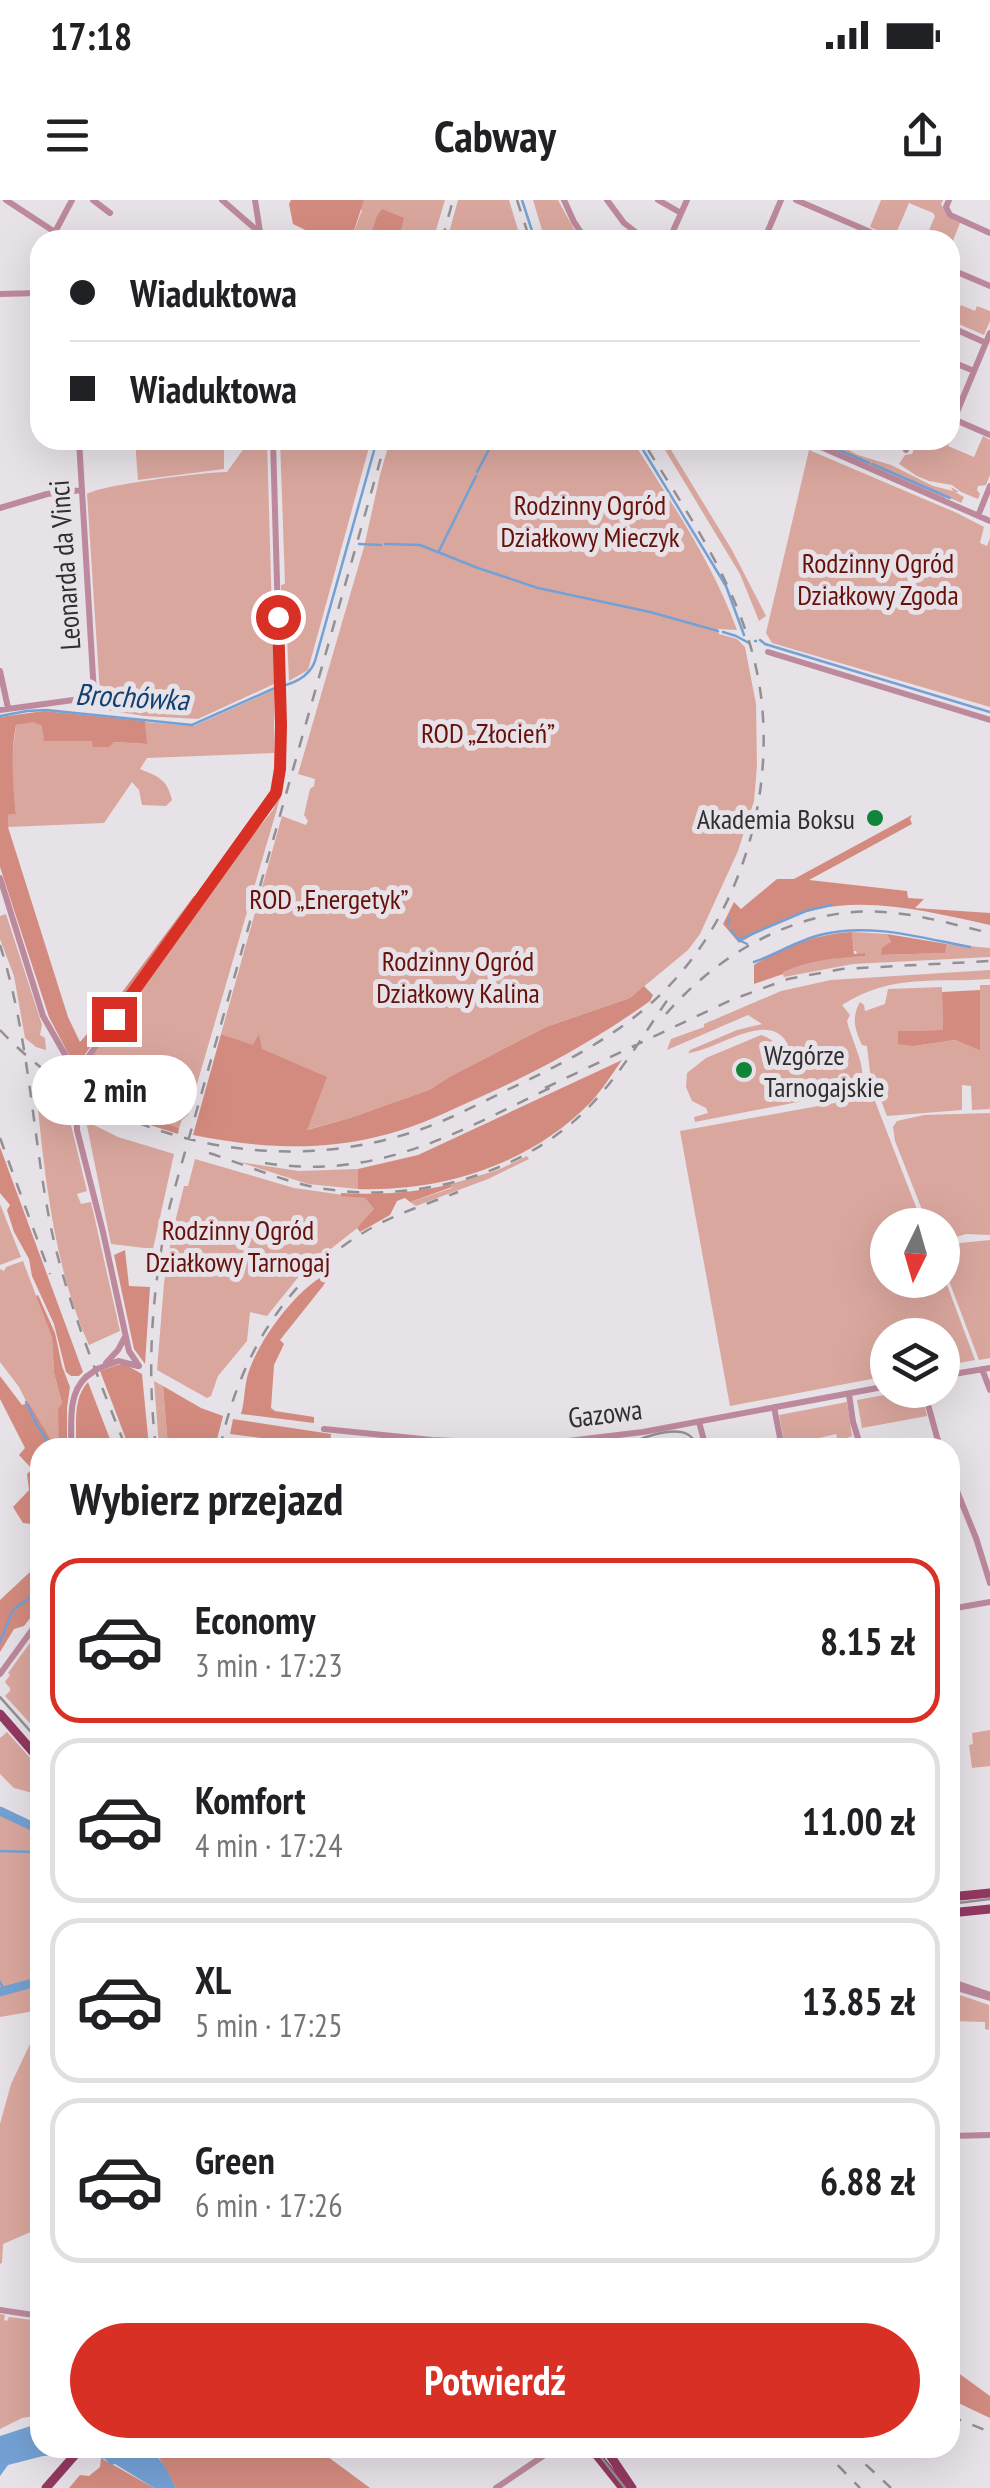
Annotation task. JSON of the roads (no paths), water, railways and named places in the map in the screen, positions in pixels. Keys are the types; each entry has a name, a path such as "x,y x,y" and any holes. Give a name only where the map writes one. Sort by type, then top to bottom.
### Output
{"main road":[{"path":"0,1714 30,1748"},
{"path":"960,1896 990,1893"},
{"path":"960,1912 990,1908"},
{"path":"46,2488 72,2458"},
{"path":"599,2458 623,2488"},
{"path":"612,2458 632,2488"}],"street":[{"path":"6,200 52,230"},
{"path":"56,230 72,200"},
{"path":"93,200 110,213"},
{"path":"222,200 257,230"},
{"path":"255,200 260,230"},
{"path":"564,200 579,230"},
{"path":"607,200 633,230"},
{"path":"658,200 681,214"},
{"path":"674,230 687,200"},
{"path":"768,230 781,200"},
{"path":"796,200 864,230"},
{"path":"949,200 947,212 990,233"},
{"path":"960,273 990,286"},
{"path":"0,294 30,293"},
{"path":"960,331 986,343"},
{"path":"960,401 990,333"},
{"path":"960,365 974,371"},
{"path":"960,422 990,435"},
{"name":"Leonarda da Vinci","path":"4,709 93,695 80,450"},
{"path":"75,1072 276,793 281,759 273,450"},
{"path":"828,450 990,521"},
{"path":"978,516 990,486"},
{"path":"0,508 47,494 82,490"},
{"path":"768,652 990,720"},
{"path":"0,671 4,709"},
{"path":"0,878 43,1016 75,1072 77,1130 131,1355 139,1366 124,1361 101,1366"},
{"path":"71,1438 73,1398 78,1385 118,1350 126,1334"},
{"path":"960,1373 986,1368 990,1390"},
{"name":"Gazowa","path":"603,1438 870,1390"},
{"path":"849,1394 858,1438"},
{"path":"774,1407 780,1438"},
{"path":"929,1408 937,1438"},
{"path":"699,1422 704,1438"},
{"name":"Gazowa","path":"324,1429 399,1438"},
{"path":"960,1499 990,1583"},
{"path":"960,1608 990,1602"},
{"path":"0,1674 30,1633"},
{"path":"960,1987 990,1997"},
{"path":"960,2136 990,2135"},
{"path":"0,2310 30,2314"},
{"path":"496,2488 540,2458"}],"water":[{"path":"30,2426 30,2458 35,2458 8,2465 0,2476 0,2436"},
{"path":"100,2458 158,2458 176,2488 154,2488"}],"waterway":[{"path":"522,200 532,230"},
{"name":"Brochówka","path":"0,716 46,710 192,725 304,676 315,661 374,450"},
{"path":"477,472 489,450"},
{"path":"643,450 726,586 744,635"},
{"path":"839,450 869,463"},
{"path":"872,464 950,498"},
{"path":"439,551 476,476"},
{"path":"359,544 381,545"},
{"path":"385,544 420,545 538,588 718,631"},
{"path":"723,632 749,643"},
{"path":"760,640 990,712"},
{"path":"740,939 806,911 831,905"},
{"path":"728,924 729,918"},
{"path":"731,930 747,944"},
{"path":"754,962 811,938 839,931 895,933 970,947"},
{"name":"Brochówka","path":"26,1402 45,1438"},
{"name":"Brochówka","path":"0,1642 13,1610 30,1597"},
{"path":"0,1811 30,1825"},
{"path":"0,1851 30,1852"},
{"path":"0,1982 4,1990"},
{"path":"0,1992 30,1984"}],"tram line":[{"path":"645,1438 664,1432 681,1432 692,1438"},
{"path":"0,1697 30,1731"},
{"path":"960,1903 990,1899"},
{"path":"602,2458 625,2488"}],"railway":[{"path":"445,230 453,200"},
{"path":"517,200 527,230"},
{"path":"155,1438 152,1326 170,1205 383,450"},
{"path":"0,1030 39,1066 84,1096 132,1120 183,1138 236,1148 290,1152 343,1148 425,1128 541,1074 591,1047 637,1015 669,986 720,915 752,834 764,748 756,668 733,599 700,534 648,450"},
{"path":"666,1014 736,953 763,938 822,917 852,912 896,913 990,933"},
{"path":"0,945 18,1014 57,1252 83,1337 122,1438"},
{"path":"545,1088 731,1000 788,979 842,969 990,961"},
{"path":"209,1153 305,1185 355,1192 428,1188 464,1179 498,1167 561,1132 600,1095 670,996"},
{"path":"265,1163 306,1167 382,1158 452,1134 558,1084"},
{"path":"0,1138 50,1274"},
{"path":"222,1438 253,1352 289,1297 312,1272 366,1231 458,1192"},
{"path":"960,2420 990,2432"},
{"path":"831,2458 860,2488"},
{"path":"859,2458 891,2488"}],"place":[{"name":"Akademia Boksu","path":"875,818"},
{"name":"Wzgórze Tarnogajskie","path":"744,1070"}],"park label":[{"name":"Rodzinny Ogród Działkowy Mieczyk","path":"590,520"},
{"name":"Rodzinny Ogród Działkowy Zgoda","path":"878,578"},
{"name":"ROD „Złocień”","path":"488,732"},
{"name":"ROD „Energetyk”","path":"329,898"},
{"name":"Rodzinny Ogród Działkowy Kalina","path":"458,976"},
{"name":"Rodzinny Ogród Działkowy Tarnogaj","path":"238,1245"}]}
